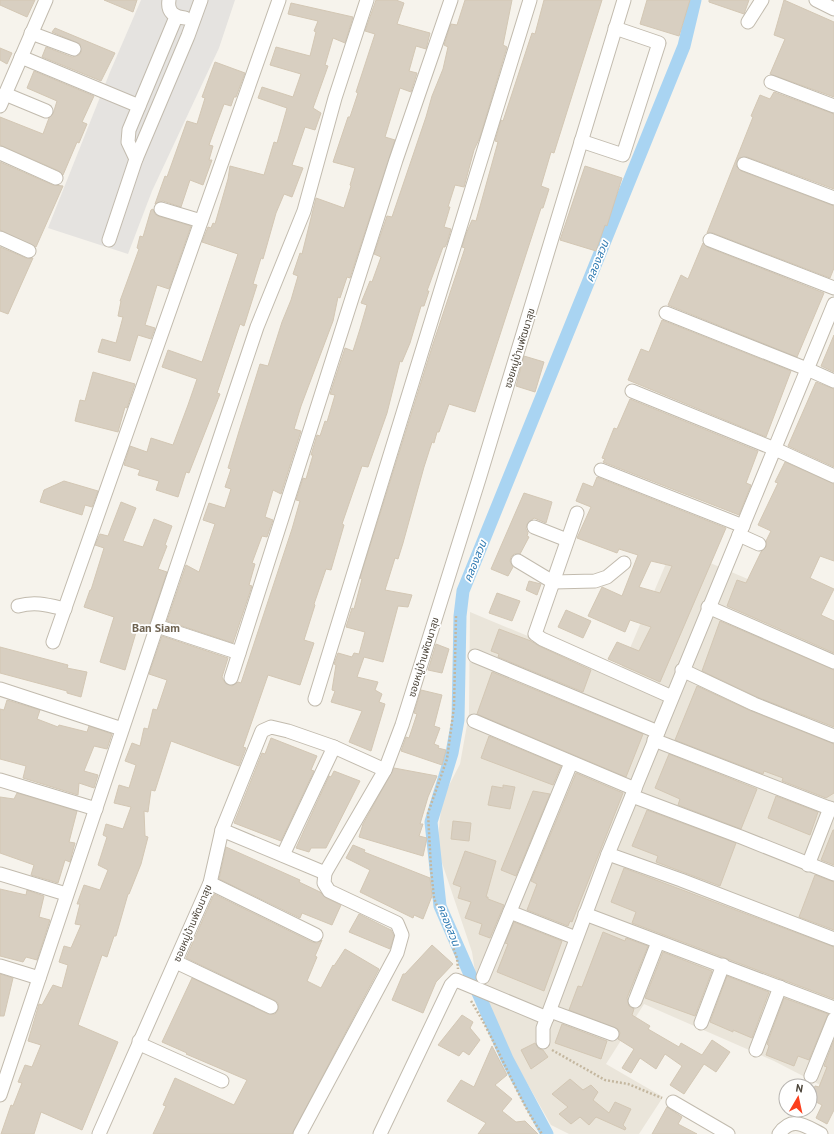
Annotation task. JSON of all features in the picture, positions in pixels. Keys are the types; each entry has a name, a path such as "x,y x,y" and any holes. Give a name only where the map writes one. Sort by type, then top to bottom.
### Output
{"street":[{"path":"46,0 3,100 46,111"},
{"path":"169,0 168,6 171,14 176,17 184,18 196,14"},
{"path":"109,240 136,158 188,36 201,0"},
{"path":"53,642 278,0"},
{"path":"0,1095 6,1059 39,978 257,327 304,211 335,98 367,0"},
{"path":"231,678 377,219 451,0"},
{"path":"315,699 530,0"},
{"name":"ซอยหมู่บ้านพัฒนาสุข","path":"100,1134 177,962 210,883 222,830 262,731 271,727 282,729 334,747 385,770 402,725 477,487 624,0"},
{"path":"748,22 762,0"},
{"path":"816,0 834,9"},
{"path":"136,158 128,142 128,136 176,17"},
{"path":"581,141 623,154 660,43 616,28"},
{"path":"31,33 74,49"},
{"path":"21,58 139,106"},
{"path":"771,82 834,106"},
{"path":"0,154 56,178"},
{"path":"744,164 834,198"},
{"path":"162,209 201,221"},
{"path":"0,238 30,251"},
{"path":"710,240 834,288"},
{"path":"543,1042 542,1032 548,1014 608,854 682,670 834,304"},
{"path":"666,313 834,381"},
{"path":"632,391 775,448 834,476"},
{"path":"601,470 741,530 759,544"},
{"path":"577,512 535,631 537,636 672,697"},
{"path":"534,527 567,540"},
{"path":"518,561 552,582 595,581 607,577 624,563"},
{"path":"18,606 30,602 40,603 65,610"},
{"path":"708,607 834,662"},
{"path":"157,626 239,653"},
{"path":"475,656 656,736 832,809 808,865"},
{"path":"682,670 754,704 834,736"},
{"path":"0,689 122,730"},
{"path":"474,721 571,763 633,793 808,865 834,874"},
{"path":"283,855 334,747"},
{"path":"483,977 571,763"},
{"path":"300,1134 368,1010 397,953 402,935 397,923 329,891 324,883 325,873 385,770"},
{"path":"0,780 96,809"},
{"path":"222,830 325,873"},
{"path":"608,854 834,939"},
{"path":"0,874 66,894"},
{"path":"210,883 316,935"},
{"path":"510,912 576,938"},
{"path":"585,914 834,1008"},
{"path":"635,1001 658,942"},
{"path":"177,962 271,1007"},
{"path":"701,1023 723,965"},
{"path":"0,966 39,978"},
{"path":"380,1134 451,985 458,979 496,996 612,1034"},
{"path":"756,1050 780,987"},
{"path":"811,1076 834,1019"},
{"path":"141,1043 222,1081"},
{"path":"672,1102 728,1134"},
{"path":"779,1134 786,1125 791,1123 804,1125 821,1134"}],"path":[{"path":"456,616 454,708 447,759 428,812 434,898 458,958 458,979"},
{"path":"469,997 483,1020 528,1112 542,1134"},
{"path":"543,1042 547,1047 606,1080 628,1084 672,1102"}],"shaded area":[{"path":"141,0 235,0 219,48 152,191 128,254 48,228 110,72"},
{"path":"673,547 750,580 834,621 834,1092 818,1084 818,1078 807,1078 774,1061 644,1004 606,1064 663,1097 639,1134 569,1134 551,1125 503,1041 478,991 472,952 437,848 442,799 460,764 469,714 470,612 619,674"}],"building":[{"path":"0,0 35,0 27,17 0,5"},
{"path":"104,0 137,0 133,12"},
{"path":"376,0 396,0 404,3 397,24 430,33 426,49 416,46 409,71 417,73 411,92 400,88 385,137 395,140 350,278 347,277 340,298 338,297 333,321 301,406 294,429 301,431 281,494 273,490 265,517 273,520 267,537 262,536 252,563 255,564 249,585 252,586 233,643 167,621 186,565 199,572 215,524 203,520 209,503 225,508 231,489 225,487 231,469 228,468 260,364 268,366 282,322 291,300 298,276 293,274 300,253 302,254 316,198 344,208 355,168 333,162 348,117 350,117 358,93 356,92 375,34 365,31"},
{"path":"465,0 512,0 503,45 507,47 480,137 474,150 464,187 455,185 448,207 450,207 444,227 451,229 447,243 445,247 443,247 427,291 429,291 424,306 421,306 410,343 402,362 400,361 387,413 368,467 362,466 342,524 344,525 331,570 326,569 314,604 315,605 304,640 314,643 300,685 268,675 243,747 246,748 239,766 171,741 155,791 151,790 148,812 144,811 145,836 148,837 141,864 128,894 116,936 114,936 107,957 102,955 78,1025 118,1042 82,1130 41,1112 34,1134 1,1134 11,1105 13,1106 22,1083 18,1082 25,1065 32,1067 41,1045 28,1041 39,1004 42,1005 53,985 62,988 68,965 59,962 64,946 71,948 81,925 75,924 80,904 77,904 84,885 100,890 108,870 98,865 107,837 103,835 106,824 123,829 131,807 114,803 119,785 129,788 136,765 125,761 132,743 140,746 144,728 148,729 153,709 157,710 167,680 149,674 162,636 228,658 222,677 225,683 232,686 238,682 241,683 292,529 300,501 296,500 303,478 306,479 317,435 320,436 325,421 327,422 335,395 330,394 345,348 353,351 360,329 367,305 361,303 370,281 372,282 381,257 374,254 387,216 392,217 432,96 443,69 448,47 444,45 449,29 451,24 457,25"},
{"path":"544,0 602,0 554,153 551,152 541,186 549,189 543,208 541,208 475,412 449,404 439,432 437,432 434,443 432,442 424,467 398,559 395,558 385,590 412,595 408,607 398,606 383,662 364,657 357,677 378,682 375,690 382,694 379,702 385,704 371,751 349,742 362,711 331,702 335,691 332,690 336,665 334,664 338,653 352,657 354,653 359,654 365,632 346,627 352,608 354,609 362,579 360,578 433,344 465,248 462,247 466,234 472,220 476,221 498,142 495,141 501,120 503,121 532,33 535,34"},
{"path":"647,0 690,0 679,36 640,24"},
{"path":"709,0 749,0 744,14 709,2"},
{"path":"784,0 834,22 834,97 770,74 785,39 774,35"},
{"path":"291,3 353,17 345,43 333,38 325,65 328,66 313,108 321,113 315,130 305,127 292,165 303,168 292,197 284,194 276,213 263,259 261,258 253,284 257,285 244,326 240,324 217,393 220,394 189,473 186,472 178,497 156,490 159,481 138,475 140,470 124,465 130,446 147,452 151,438 173,445 188,405 197,379 162,367 168,350 202,362 238,254 202,242 208,227 211,228 213,223 215,224 228,179 230,166 264,175 274,142 277,143 287,108 258,98 262,87 293,97 301,74 270,65 276,47 310,56 316,32 314,31 318,21 288,14"},
{"path":"55,28 115,53 101,81 42,57 46,47 72,57 79,55 81,52 80,44 52,32"},
{"path":"0,48 12,53 7,64 0,60"},
{"path":"215,62 245,73 231,106 224,104 218,120 209,145 213,146 209,160 212,160 203,185 190,180 181,207 163,201 155,204 165,176 167,177 187,121 197,124 205,98 202,97"},
{"path":"34,71 94,96 82,122 87,124 79,143 77,142 63,175 59,171 0,145 0,117 43,134 49,118 53,114 57,101 27,88"},
{"path":"774,92 834,114 834,189 747,157 739,158 736,166 741,171 834,206 834,268 830,278 713,233 707,233 753,117 751,116 760,95 770,99"},
{"path":"0,162 53,185 63,186 36,247 0,230"},
{"path":"585,166 622,178 607,226 605,225 596,251 560,240"},
{"path":"153,209 155,214 158,216 191,226 169,289 157,285 145,325 155,328 151,339 138,335 130,361 98,352 102,339 116,343 123,317 118,316 120,301 139,249 137,248 140,236 143,237 151,210"},
{"path":"703,243 707,247 824,293 797,357 668,305 681,275 688,279"},
{"path":"0,247 26,258 33,258 8,314 0,311"},
{"path":"662,320 791,371 766,437 628,380 641,349 649,352"},
{"path":"834,335 834,372 821,366"},
{"path":"524,356 544,362 535,392 516,386"},
{"path":"93,372 135,384 127,408 125,407 118,432 75,421 80,400 85,401"},
{"path":"816,382 834,389 834,467 788,446"},
{"path":"630,399 758,451 746,483 751,485 739,515 603,462 605,459 602,458 614,428 617,429"},
{"path":"785,462 834,484 834,561 820,556 810,578 834,589 821,615 834,621 834,653 727,606 737,580 746,583 761,552 766,547 766,541 771,531 758,525 778,483 775,482"},
{"path":"597,477 726,528 660,682 608,659 617,642 639,651 651,627 630,620 625,632 588,616 602,587 622,596 638,555 619,549 617,553 577,538 591,507 576,501 583,483 593,487","holes":["651,561 672,566 660,593 639,587"]},
{"path":"64,481 98,491 92,507 85,505 82,515 40,502 44,490"},
{"path":"524,493 552,502 546,523 534,518 527,524 527,536 529,537 520,554 514,554 511,557 510,561 513,567 508,576 491,569"},
{"path":"121,502 136,508 123,541 143,547 154,519 172,526 165,545 167,546 158,569 167,572 147,632 137,629 125,670 100,662 114,617 84,607 104,548 95,545 100,534 108,536"},
{"path":"529,581 541,584 537,595 526,590"},
{"path":"497,593 520,601 512,621 489,613"},
{"path":"566,610 591,621 583,638 558,627"},
{"path":"720,621 834,670 834,727 757,697 702,671"},
{"path":"499,629 531,641 591,670 583,692 498,657 499,654 491,651"},
{"path":"436,644 449,649 442,673 428,670"},
{"path":"0,647 68,665 67,668 87,672 81,697 67,693 67,691 0,673"},
{"path":"492,672 643,734 626,777 477,714"},
{"path":"697,686 751,711 834,744 834,793 826,798 782,781 783,778 764,771 763,774 675,740"},
{"path":"421,690 442,695 434,726 440,728 434,744 439,746 438,748 446,750 442,765 401,751 406,737 409,738 417,714 414,713"},
{"path":"7,700 40,710 37,719 58,727 59,725 87,732 89,726 112,734 107,749 94,746 84,771 98,775 94,788 79,783 78,795 23,778 26,766 0,759 0,709 4,710"},
{"path":"489,736 561,766 553,785 481,758"},
{"path":"271,738 317,756 311,770 314,771 281,841 234,823 262,753 265,754"},
{"path":"669,754 757,789 741,829 678,805 680,799 655,788"},
{"path":"394,768 437,776 428,797 420,824 423,824 419,836 427,838 423,856 359,837 363,824"},
{"path":"334,771 360,781 326,848 311,848 309,852 296,848 329,776 331,777"},
{"path":"576,773 623,793 572,922 570,921 568,926 527,910 537,884 531,881"},
{"path":"503,785 515,787 510,809 488,805 492,786 503,788"},
{"path":"533,791 550,794 516,876 501,870"},
{"path":"17,793 77,811 69,842 75,843 70,862 65,860 58,883 31,875 34,865 0,853 0,797 14,799"},
{"path":"776,796 818,812 810,835 768,818"},
{"path":"647,810 736,843 720,886 656,862 658,856 632,846"},
{"path":"453,821 471,823 469,841 451,839"},
{"path":"834,830 834,865 821,860"},
{"path":"353,845 365,850 364,852 430,878 432,896 423,919 414,915 413,918 360,892 370,870 346,858"},
{"path":"226,847 300,880 299,882 320,892 326,898 341,905 332,925 302,913 300,918 219,879"},
{"path":"465,851 496,861 486,897 504,905 490,938 479,934 482,924 465,918 471,902 458,898 461,887 453,884"},
{"path":"624,868 834,947 834,999 632,923 636,912 611,902"},
{"path":"815,875 834,882 834,930 799,917"},
{"path":"0,889 26,895 27,890 44,896 39,917 50,920 37,960 26,957 23,962 0,956"},
{"path":"214,894 312,942 317,943 322,940 307,981 321,988 333,965 334,966 345,949 379,969 292,1134 153,1134 166,1106 163,1105 175,1078 234,1105 247,1080 162,1042 192,978 268,1014 275,1014 278,1010 278,1003 274,1000 186,958"},
{"path":"359,914 391,930 394,936 390,949 349,932"},
{"path":"514,922 562,941 544,991 497,972 508,944 505,943"},
{"path":"603,932 625,941 626,938 648,946 627,998 629,1006 634,1009 632,1015 650,1026 648,1029 679,1047 681,1043 702,1055 712,1040 730,1052 716,1072 704,1064 684,1094 670,1085 682,1066 665,1054 656,1069 640,1058 631,1073 622,1068 634,1049 618,1039 620,1033 618,1029 569,1010 578,986 582,987"},
{"path":"432,945 453,964 436,982 423,1013 392,1000 403,974 405,974"},
{"path":"663,952 712,971 695,1016 645,998"},
{"path":"0,974 13,978 4,1016 0,1016"},
{"path":"727,976 769,992 752,1038 710,1022"},
{"path":"784,998 828,1014 809,1060 798,1056 794,1066 766,1055 769,1046 767,1044"},
{"path":"462,1015 473,1022 470,1028 480,1040 469,1055 463,1051 459,1056 438,1045"},
{"path":"562,1024 607,1041 601,1059 555,1043"},
{"path":"834,1040 834,1110 827,1124 816,1118 818,1118 818,1114 822,1105 818,1103 818,1087 827,1067 824,1066"},
{"path":"535,1043 548,1057 531,1069 521,1050"},
{"path":"492,1046 507,1075 495,1085 512,1099 502,1111 516,1122 525,1121 538,1134 478,1134 486,1123 447,1101 461,1080 474,1087"},
{"path":"570,1079 583,1090 591,1085 598,1092 593,1100 609,1113 615,1102 631,1109 623,1125 626,1128 625,1130 596,1117 589,1125 580,1117 571,1124 559,1114 568,1107 552,1094"},
{"path":"667,1107 682,1117 678,1124 697,1134 652,1134"}],"waterway":[{"name":"คลองสวน","path":"547,1134 507,1059 440,906 431,822 452,753 458,720 460,616 463,591 684,46 695,0"}],"district":[{"name":"Ban Siam","path":"156,628"}]}
